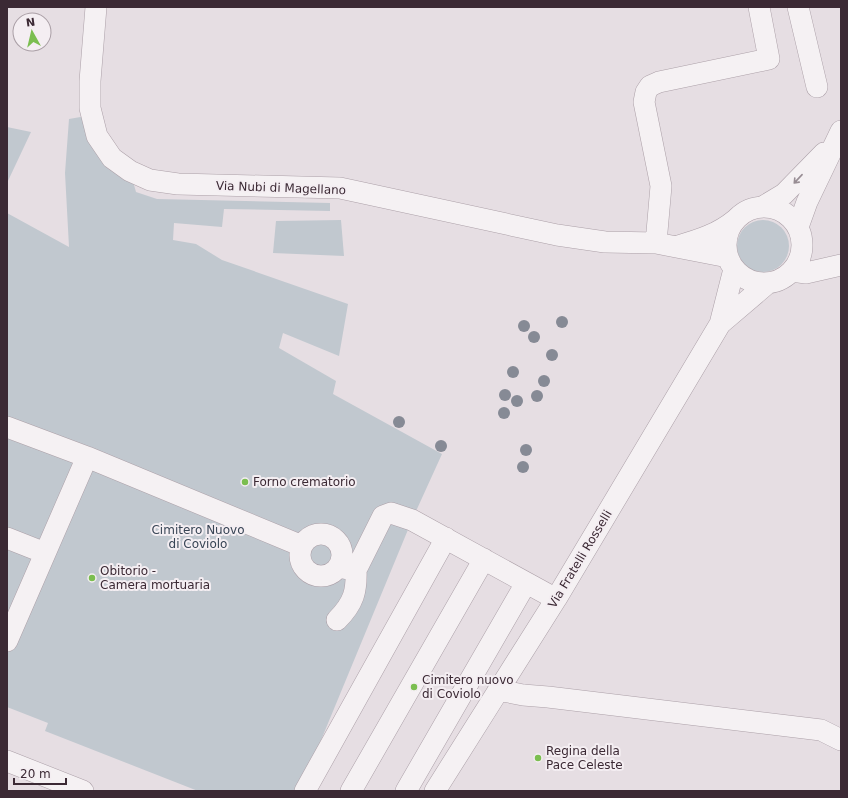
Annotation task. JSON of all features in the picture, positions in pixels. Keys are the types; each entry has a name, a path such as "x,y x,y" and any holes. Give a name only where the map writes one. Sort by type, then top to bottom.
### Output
{"street":[{"name":"Via Nubi di Magellano","path":"96,7 90,81 90,108 97,136 112,158 130,170 150,180 178,184 340,188 557,235 605,242 665,245 701,240 725,228 735,220"},
{"path":"665,245 661,186 645,113 644,102 646,92 650,86 659,82 769,59 759,7"},
{"path":"798,7 817,86"},
{"name":"Via Fratelli Rosselli","path":"720,324 731,263 726,237 735,220 743,213 753,208 764,206 784,194 838,136"},
{"name":"Via Fratelli Rosselli","path":"435,791 556,598 720,324 768,283 777,281 792,270 801,254 800,236 807,202 838,136"},
{"path":"764,206 784,212 792,218 800,236 840,265"},
{"name":"Via Nubi di Magellano","path":"665,245 731,263"},
{"path":"731,263 739,274 753,281 768,283"},
{"path":"792,270 806,273 840,265"},
{"path":"7,427 87,457 302,546"},
{"path":"7,641 87,457"},
{"path":"337,620 345,612 357,588 347,567 342,561 341,547 332,537 318,534 312,536 302,546 301,560 308,571 321,576 334,572 347,567 383,516 391,513 398,514 446,538 556,598"},
{"path":"7,538 45,553"},
{"path":"305,791 446,538"},
{"path":"351,791 484,560"},
{"path":"406,791 526,583"},
{"path":"498,690 523,696 548,697 821,730 841,740"},
{"path":"11,763 83,791"}],"green space":[{"name":"Cimitero Nuovo di Coviolo","path":"92,115 130,171 136,192 157,199 330,203 330,211 224,209 222,227 174,223 173,240 196,244 222,260 348,304 339,356 283,333 279,348 336,381 333,394 442,454 412,520 300,791 198,791 45,731 48,723 7,707 7,213 69,247 65,173 69,119"},
{"path":"7,127 31,132 7,183"},
{"path":"341,220 344,256 273,253 276,221"},
{"path":"763,220 773,222 781,228 787,236 789,246 787,256 781,264 773,270 763,272 753,270 745,264 739,256 737,246 739,236 745,228 753,222"}],"place":[{"name":"Forno crematorio","path":"245,482"},
{"name":"Obitorio - Camera mortuaria","path":"92,578"},
{"name":"Cimitero nuovo di Coviolo","path":"414,687"},
{"name":"Regina della Pace Celeste","path":"538,758"}]}
